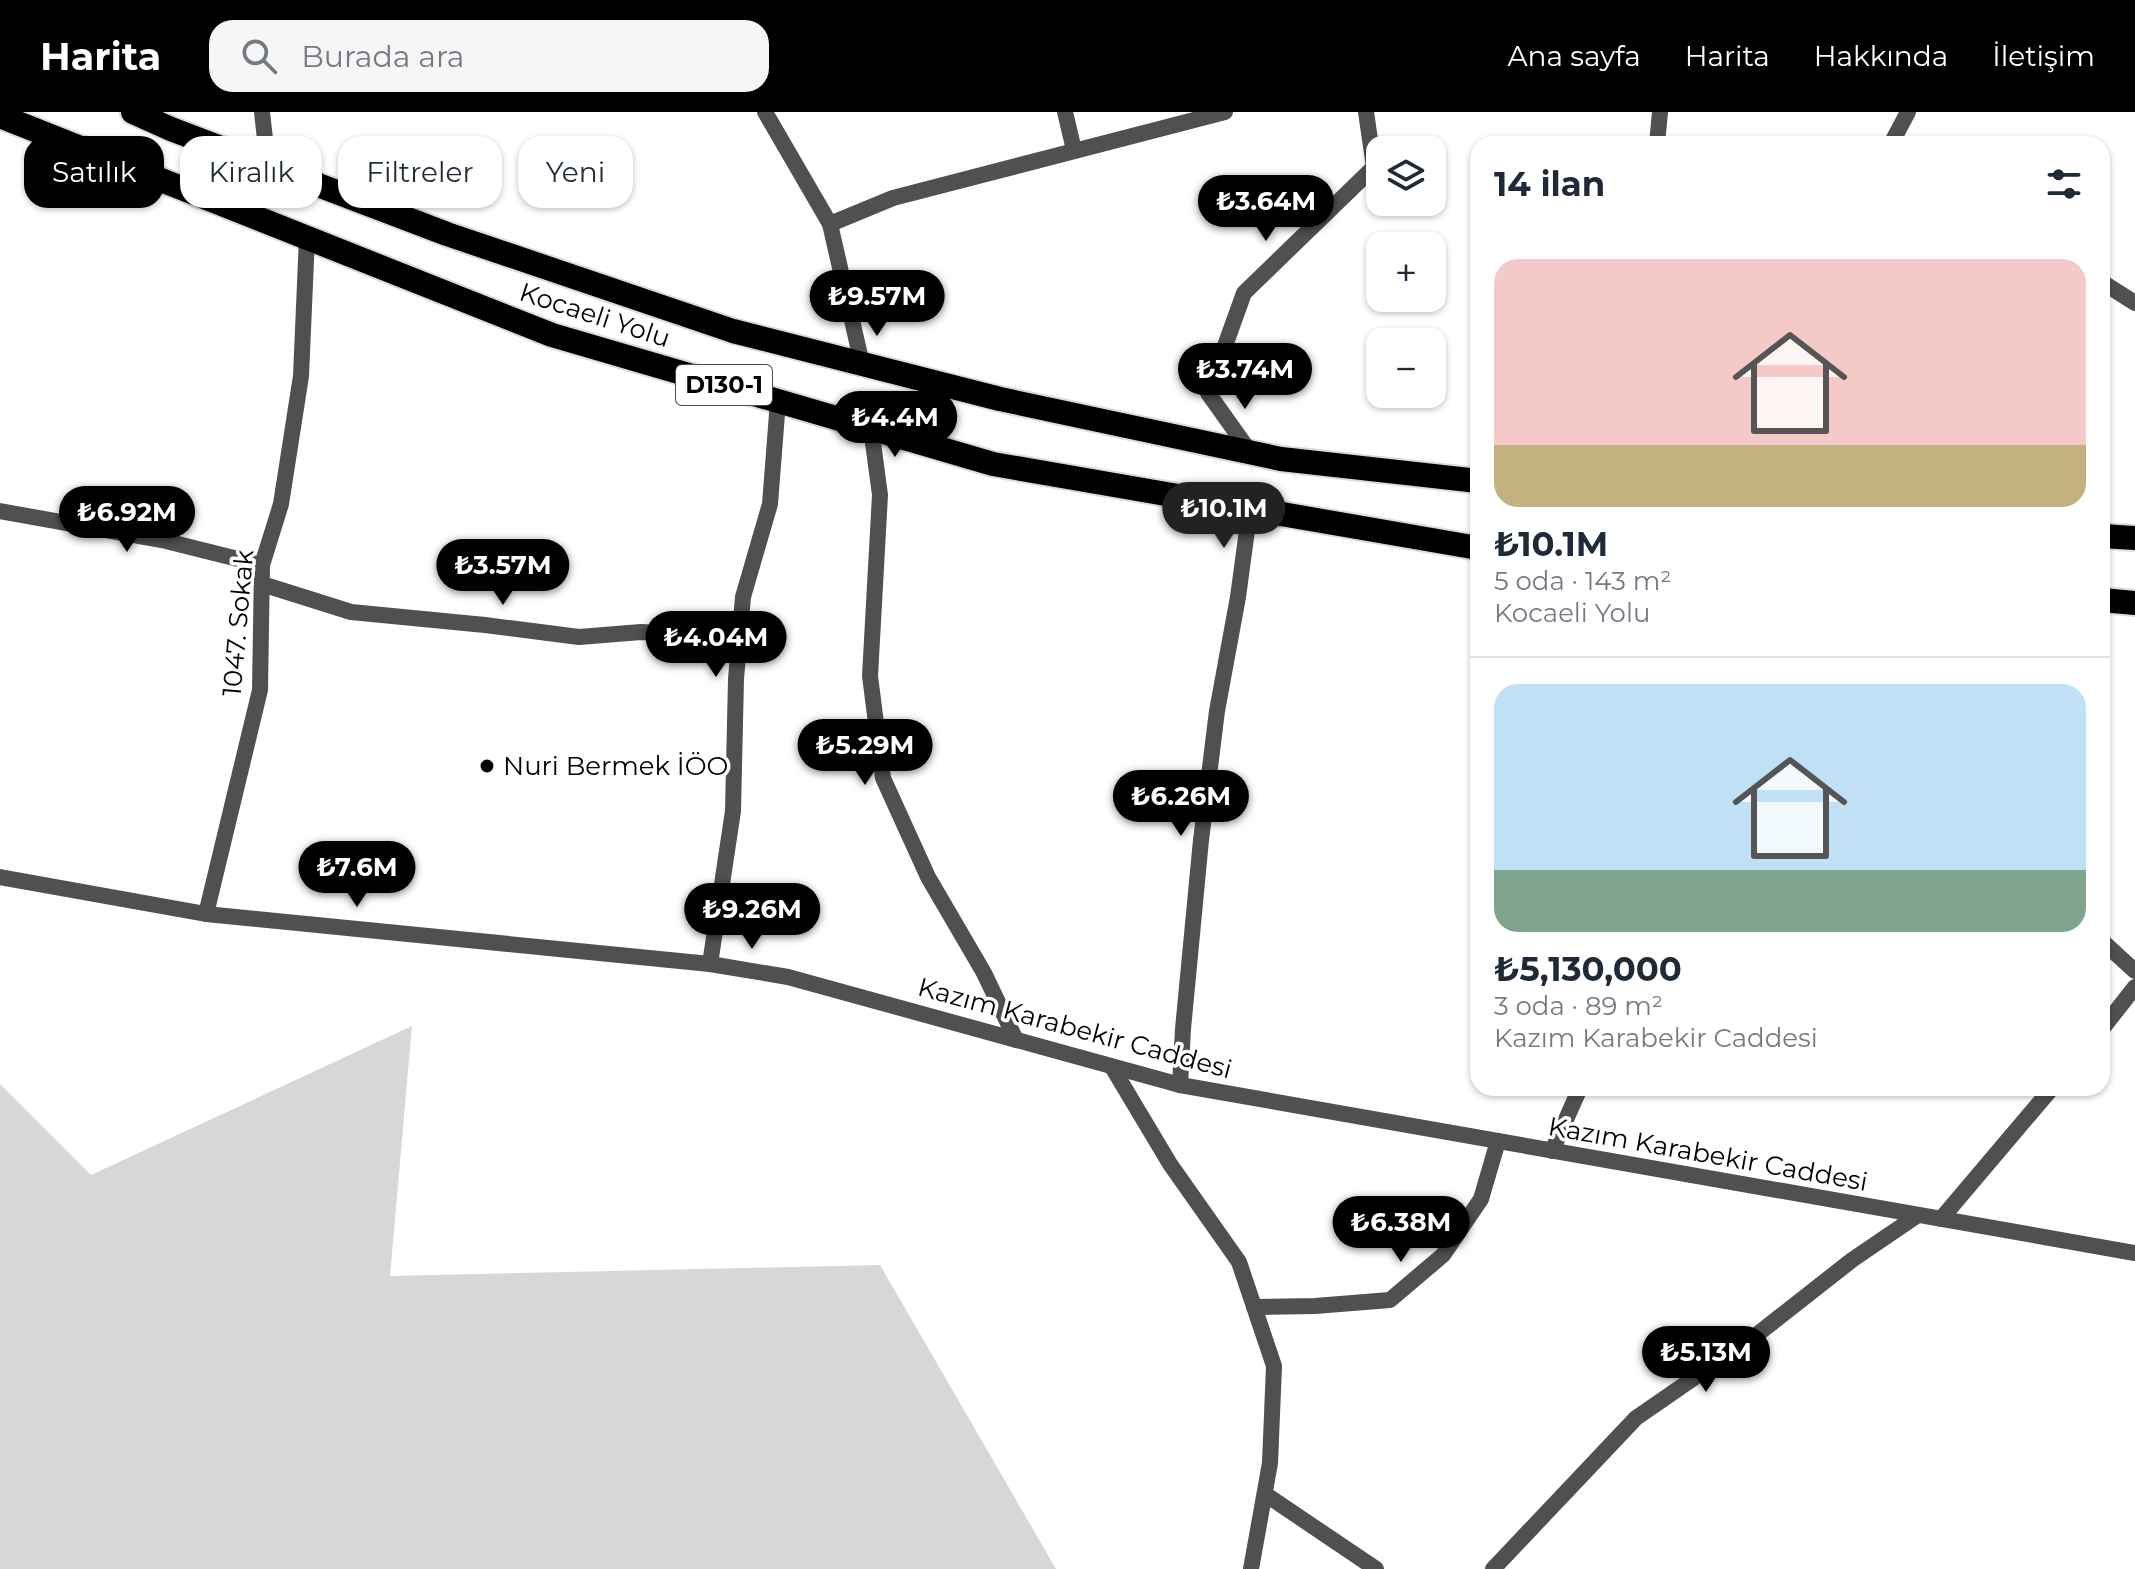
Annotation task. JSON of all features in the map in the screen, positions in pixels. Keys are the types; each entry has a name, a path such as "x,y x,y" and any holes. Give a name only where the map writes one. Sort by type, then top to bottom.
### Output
{"highway":[{"name":"Kocaeli̇ Yolu","path":"133,112 189,136"},
{"name":"Kocaeli̇ Yolu","path":"0,116 552,335 993,464 1470,547"},
{"name":"Kocaeli̇ Yolu","path":"322,187 447,234 718,326 862,364 1000,399 1281,459 1470,480"},
{"path":"2110,536 2135,538"},
{"path":"2110,601 2135,603"}],"street":[{"path":"262,112 265,136"},
{"path":"765,112 830,224 862,364"},
{"path":"1065,112 1074,150"},
{"path":"830,224 893,198 1074,150 1172,118 1225,112"},
{"path":"1250,452 1208,393 1244,293 1374,167 1366,112"},
{"path":"1658,136 1660,112"},
{"path":"1895,136 1908,112"},
{"name":"1047. Sokak","path":"206,914 260,690 262,565 281,504 301,376 307,237"},
{"path":"2110,287 2135,303"},
{"path":"710,964 733,811 736,679 743,597 770,504 778,401"},
{"path":"871,428 880,495 870,676 883,778 928,877 984,973 1016,1040"},
{"path":"1180,1085 1204,812 1250,508"},
{"path":"0,511 166,541 262,565"},
{"path":"262,584 351,612 579,637 641,632 740,637"},
{"name":"Kazım Karabekir Caddesi","path":"0,877 206,914 710,964 788,977 1180,1085 2135,1253"},
{"path":"2110,948 2135,971"},
{"path":"2110,1019 2135,987"},
{"path":"1112,1067 1170,1164 1239,1262 1274,1366 1270,1463 1251,1569"},
{"path":"1552,1151 1576,1096"},
{"path":"1941,1219 2045,1096"},
{"path":"1254,1307 1390,1300 1443,1255 1481,1199 1498,1141"},
{"path":"1493,1569 1636,1418 1759,1333 1852,1260 1918,1215"},
{"path":"1265,1494 1376,1569"}],"shaded area":[{"path":"412,1026 390,1276 880,1265 1056,1569 0,1569 0,1084 91,1175"}],"place":[{"name":"Nuri Bermek İÖO","path":"487,766"}]}
